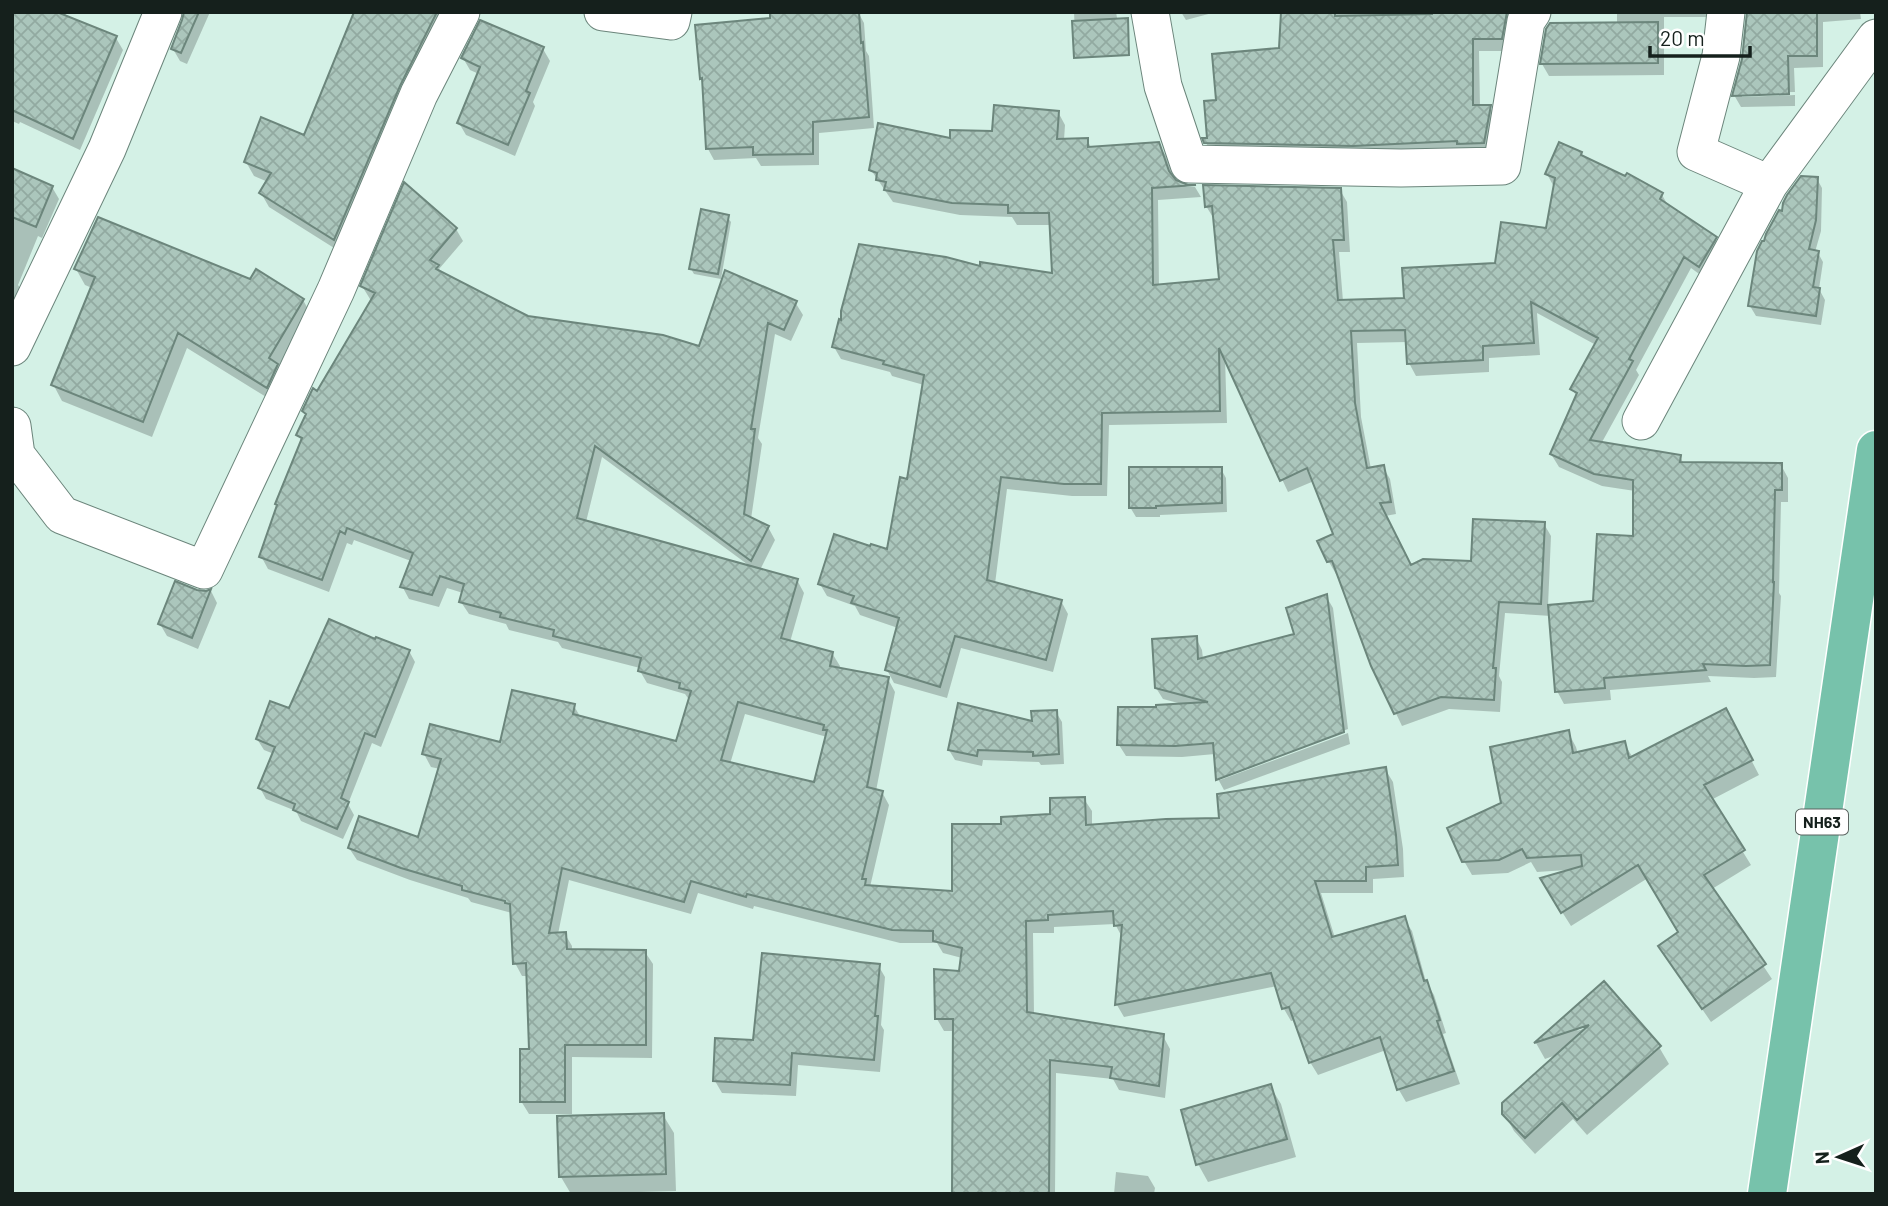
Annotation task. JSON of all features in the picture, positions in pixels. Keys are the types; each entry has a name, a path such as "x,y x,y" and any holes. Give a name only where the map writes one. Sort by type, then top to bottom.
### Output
{"highway":[{"name":"NH63","path":"1768,1194 1876,450"}],"street":[{"path":"12,347 107,149 163,12"},
{"path":"12,426 16,455 62,515 204,570 335,290 419,94 461,12"},
{"path":"603,12 671,21 673,12"},
{"path":"1150,12 1163,86 1189,164 1401,169 1502,166 1526,21 1532,12"},
{"path":"1726,12 1721,56 1696,152 1769,184"},
{"path":"1641,421 1769,184 1876,38"}],"building":[{"path":"12,12 57,12 117,36 73,139 12,110"},
{"path":"184,12 199,12 181,53 171,49"},
{"path":"354,12 437,12 400,86 334,240 259,193 271,173 244,162 261,117 304,135"},
{"path":"770,12 859,12 869,117 813,122 813,154 753,155 753,147 706,149 702,78 700,79 695,25 770,18"},
{"path":"1281,12 1335,12 1335,16 1507,12 1502,39 1473,39 1473,105 1491,105 1484,143 1457,144 1457,141 1353,146 1204,143 1202,138 1207,138 1204,101 1216,100 1212,54 1279,48"},
{"path":"1747,12 1817,12 1817,56 1788,56 1789,94 1732,96 1742,59"},
{"path":"1128,18 1129,55 1074,58 1072,21"},
{"path":"480,20 544,47 526,91 530,93 508,145 457,123 480,67 461,58"},
{"path":"1658,22 1658,63 1540,64 1546,29 1550,23"},
{"path":"994,105 1059,111 1057,139 1088,138 1088,147 1159,142 1169,171 1176,180 1196,185 1152,188 1153,285 1219,279 1212,206 1205,207 1203,185 1341,188 1344,240 1333,240 1338,300 1404,298 1402,268 1495,263 1501,222 1546,228 1555,178 1545,174 1559,142 1625,176 1627,173 1663,193 1660,199 1717,237 1699,267 1684,257 1629,359 1633,361 1590,440 1681,455 1680,462 1782,463 1782,490 1775,490 1770,665 1703,664 1706,670 1604,678 1605,688 1555,692 1548,605 1593,601 1597,534 1633,536 1633,480 1594,474 1550,454 1577,393 1570,389 1598,338 1531,302 1534,343 1483,346 1483,360 1407,364 1405,330 1351,331 1355,403 1367,468 1384,465 1391,502 1380,503 1411,565 1423,559 1471,561 1473,519 1545,522 1541,604 1499,602 1493,668 1496,668 1494,700 1441,697 1394,714 1371,666 1332,561 1327,562 1317,541 1333,534 1307,468 1280,481 1219,348 1220,411 1102,413 1101,484 1064,484 1001,477 987,580 1062,600 1046,660 955,636 940,687 885,670 899,618 851,603 854,596 818,584 834,534 887,549 900,477 907,479 924,375 832,347 859,244 946,257 980,266 980,262 1052,273 1049,213 1008,213 1008,205 952,203 884,190 886,182 876,180 877,173 869,170 878,123 950,138 950,130 992,131"},
{"path":"12,168 53,186 36,227 12,217"},
{"path":"1801,176 1818,177 1816,220 1809,249 1819,251 1813,287 1820,288 1816,316 1748,306 1757,251 1779,210 1782,211 1787,195"},
{"path":"404,182 457,228 430,260 439,265 436,269 528,316 663,335 699,346 725,270 797,301 784,330 768,323 751,429 755,429 744,514 769,526 751,561 595,446 577,518 798,579 781,638 833,652 830,666 889,677 867,787 883,791 862,879 866,879 865,885 952,891 952,824 1001,824 1001,817 1050,814 1050,798 1085,797 1086,825 1219,818 1217,794 1386,767 1398,865 1366,867 1366,881 1315,881 1332,937 1405,916 1454,1071 1397,1090 1380,1037 1309,1063 1289,1007 1282,1009 1271,973 1115,1005 1122,925 1114,926 1113,911 1048,915 1048,920 1026,921 1027,1012 1164,1034 1159,1086 1110,1078 1112,1067 1050,1060 1049,1194 952,1194 953,1019 935,1019 934,969 959,971 962,948 933,941 933,931 892,930 747,894 746,897 691,881 684,902 562,868 549,933 566,932 567,949 646,950 646,1045 565,1045 565,1102 520,1102 520,1049 529,1049 526,963 513,964 510,904 462,890 462,886 401,868 348,848 359,816 418,837 441,759 422,754 430,724 500,742 512,690 575,704 573,714 676,741 691,691 679,688 680,683 638,671 641,658 553,636 554,630 500,617 501,613 459,602 464,584 440,576 432,595 400,587 413,553 347,528 345,534 340,531 322,580 259,557 277,505 275,504 302,438 296,435 306,414 302,411 313,388 317,391 375,293 360,286","holes":["738,702 824,725 823,730 827,730 814,782 721,760"]},
{"path":"701,209 729,215 718,274 689,269"},
{"path":"98,217 250,279 256,269 304,299 269,358 278,364 267,388 178,333 143,422 51,385 95,277 74,269"},
{"path":"1129,467 1222,467 1222,503 1129,508"},
{"path":"175,581 197,590 211,589 192,638 158,624"},
{"path":"1327,594 1344,732 1216,780 1213,743 1175,746 1117,745 1118,707 1156,707 1208,702 1155,688 1152,639 1197,636 1198,659 1294,634 1286,608"},
{"path":"329,619 375,639 376,637 410,650 375,737 365,733 341,798 349,802 337,829 293,810 295,804 258,788 275,747 256,739 270,701 289,708"},
{"path":"958,703 1032,721 1031,711 1057,710 1059,754 1033,756 1033,752 978,750 977,756 948,750"},
{"path":"1726,708 1753,760 1704,785 1745,850 1704,875 1766,964 1702,1009 1658,946 1678,932 1638,865 1561,913 1540,878 1582,866 1581,855 1527,858 1522,849 1499,860 1462,862 1447,828 1501,803 1490,747 1569,730 1573,753 1625,741 1629,758"},
{"path":"762,953 880,964 874,1060 792,1053 790,1085 713,1081 715,1038 753,1040"},
{"path":"1604,981 1661,1046 1577,1120 1562,1103 1525,1138 1502,1114 1502,1103 1589,1025 1534,1043"},
{"path":"1271,1084 1287,1139 1196,1165 1181,1110"},
{"path":"664,1113 666,1174 559,1177 557,1116"}]}
